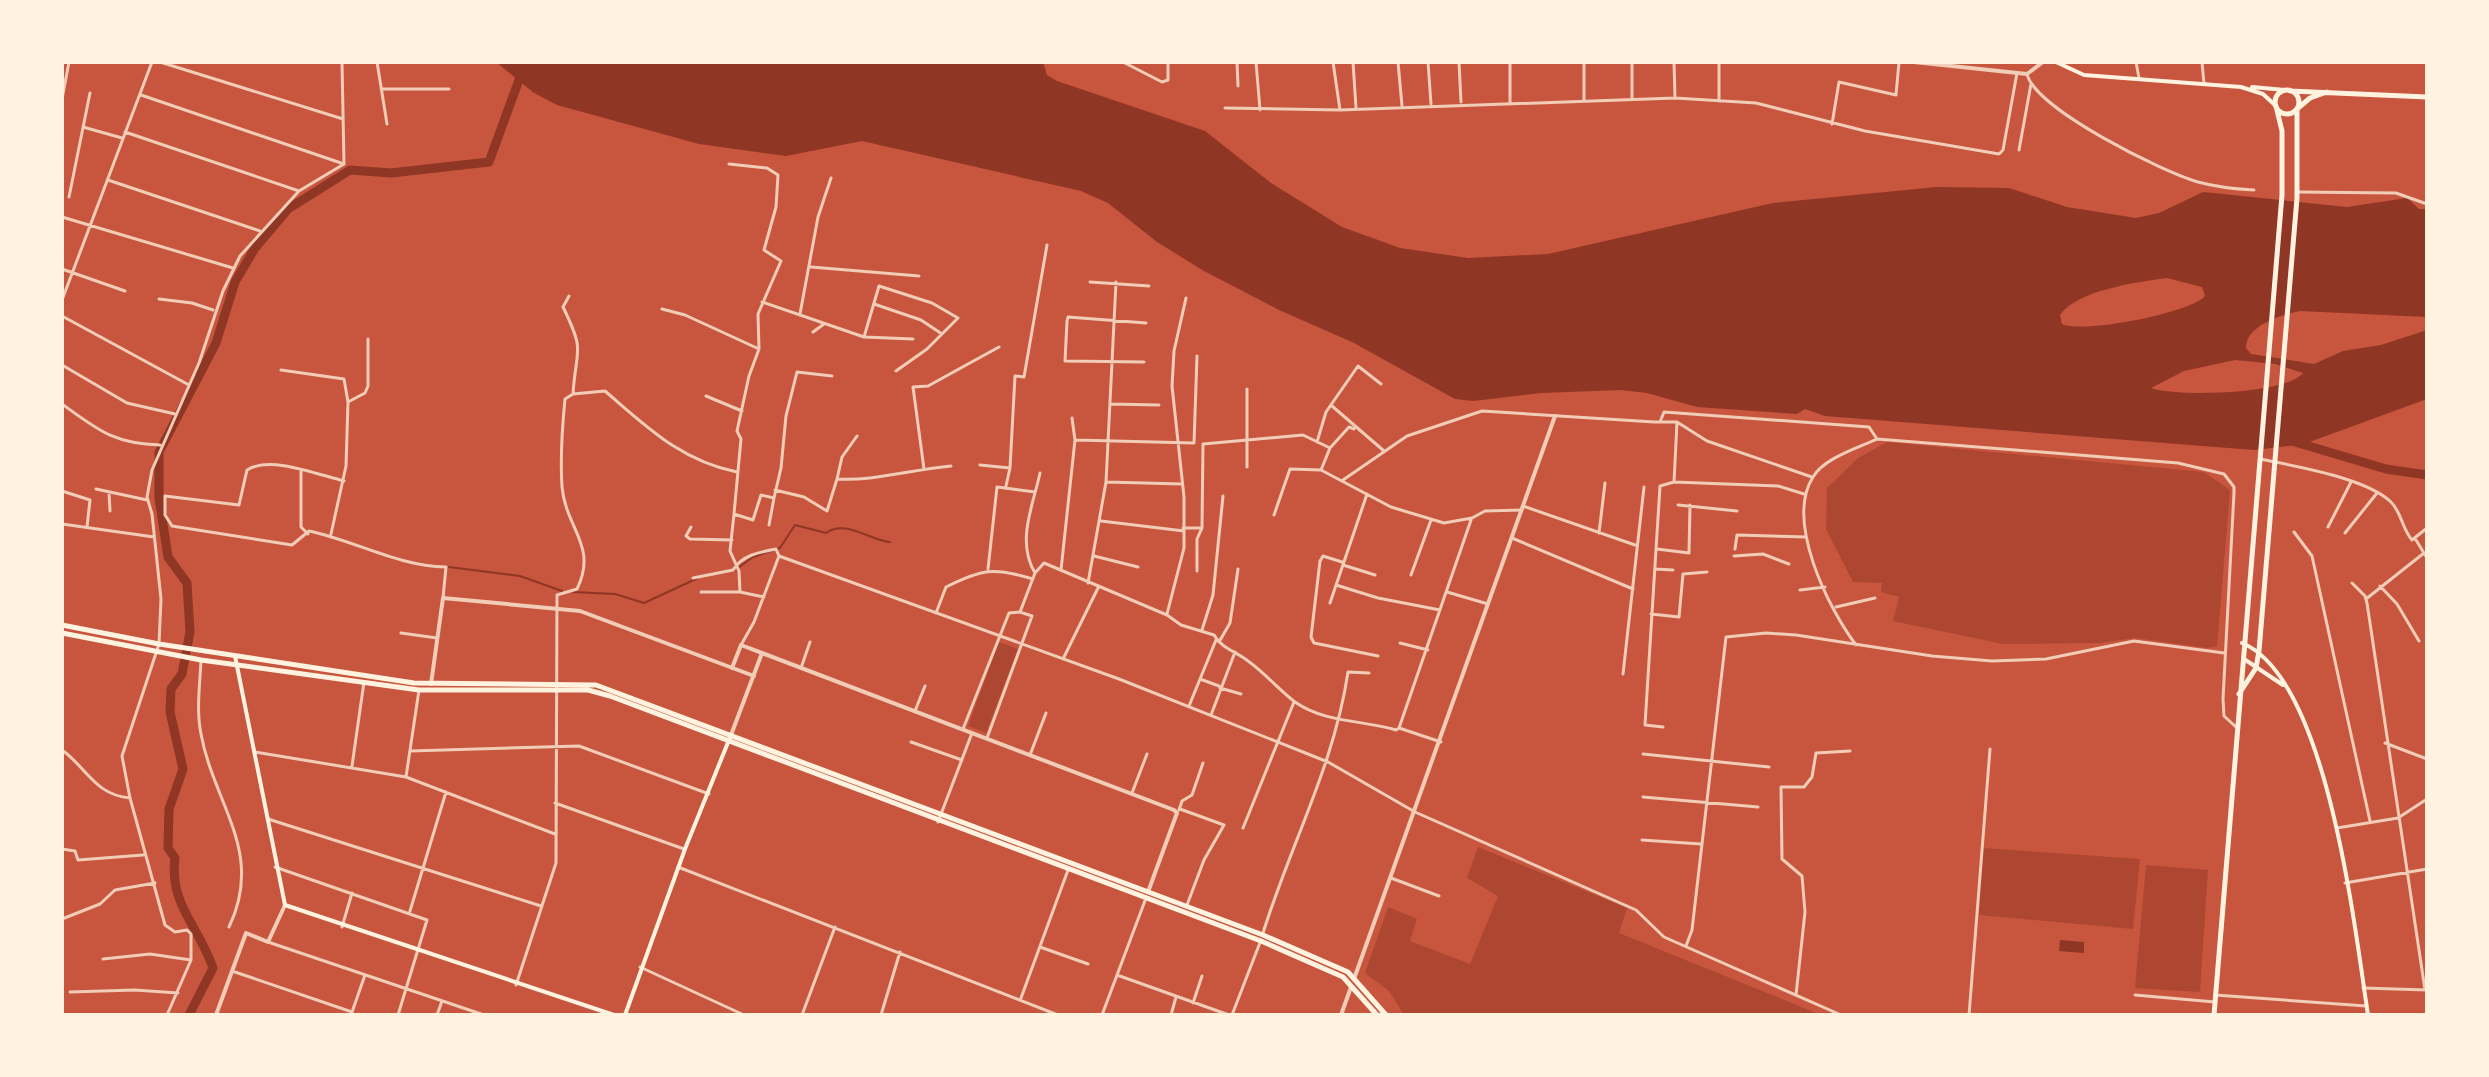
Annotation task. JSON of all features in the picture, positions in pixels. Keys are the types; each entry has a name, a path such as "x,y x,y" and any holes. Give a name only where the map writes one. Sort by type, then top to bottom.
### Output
{"main road":[{"path":"2056,62 2084,75 2427,97"},
{"path":"2241,87 2263,94 2287,113 2310,98 2327,92"},
{"path":"2214,1015 2242,643 2281,197 2282,131 2276,96 2287,90"},
{"path":"2238,695 2256,668 2259,651 2276,462 2297,195 2298,98 2287,90"},
{"path":"2248,586 2263,587"},
{"path":"62,625 159,644 431,684 596,685 1339,967 1354,977 1386,1015"},
{"path":"62,633 201,660 419,690 588,690 610,696 938,822 1068,870 1187,907 1262,938 1336,973 1352,984 1377,1015"},
{"path":"2242,643 2259,651 2285,686 2323,768 2368,1015"},
{"path":"235,656 285,905 342,927 614,1015"},
{"path":"2241,657 2285,686"},
{"path":"625,1015 640,967 731,735"}],"street":[{"path":"62,99 69,62"},
{"path":"62,300 152,62"},
{"path":"160,62 343,119"},
{"path":"342,62 344,164"},
{"path":"377,62 387,124"},
{"path":"1123,62 1162,82 1168,80 1168,62"},
{"path":"1237,62 1238,86"},
{"path":"1256,62 1260,110"},
{"path":"1333,62 1340,110"},
{"path":"1353,62 1356,108"},
{"path":"1398,62 1402,106"},
{"path":"1428,62 1431,104"},
{"path":"1459,62 1461,103"},
{"path":"1510,62 1510,102"},
{"path":"1584,62 1584,101"},
{"path":"1632,62 1632,100"},
{"path":"1674,62 1675,98"},
{"path":"1719,62 1719,101"},
{"path":"1832,124 1839,82 1895,96 1899,62"},
{"path":"1914,62 2027,74 2043,62"},
{"path":"2136,62 2139,79"},
{"path":"2202,62 2204,84"},
{"path":"1225,108 1340,110 1431,104 1675,98 1756,103 1832,124 1999,154 2003,150 2017,73"},
{"path":"2027,74 2031,84 2084,126 2131,154 2199,182 2254,190"},
{"path":"2019,150 2031,84"},
{"path":"381,89 449,89"},
{"path":"69,197 90,93"},
{"path":"141,95 344,164"},
{"path":"83,127 123,138"},
{"path":"125,132 299,191"},
{"path":"167,1015 191,960 191,934 187,930 175,932 165,925 130,798 122,756 159,644 161,599 147,500 160,445 189,385 233,268 260,231 299,191 344,164"},
{"path":"729,164 767,168 778,175 776,207 764,250 781,261 758,314 759,349 749,376 737,431 741,438 730,551 734,567 739,571 740,592"},
{"path":"800,314 818,217 831,178"},
{"path":"108,180 260,231"},
{"path":"2297,195 2396,193 2427,204"},
{"path":"62,217 233,268"},
{"path":"1006,486 1010,468 1015,376 1024,377 1047,245"},
{"path":"811,267 919,276"},
{"path":"62,269 125,291"},
{"path":"1090,282 1149,286"},
{"path":"1088,583 1106,482 1116,282"},
{"path":"864,337 879,286 932,303 958,318 896,371"},
{"path":"569,296 563,307 578,338 580,357 573,394"},
{"path":"1167,615 1181,565 1183,484 1172,386 1174,351 1186,298"},
{"path":"159,299 192,303 215,311"},
{"path":"762,302 864,337 913,339"},
{"path":"874,304 921,320 942,334"},
{"path":"662,309 685,315 759,349"},
{"path":"62,316 189,385"},
{"path":"1144,362 1065,361 1068,317 1146,323"},
{"path":"813,332 824,324"},
{"path":"348,402 367,390 368,339"},
{"path":"924,469 913,387 928,386 999,347"},
{"path":"1075,440 1178,444 1195,441 1197,356"},
{"path":"62,365 127,403 176,414"},
{"path":"1317,442 1326,412 1358,366 1381,384"},
{"path":"281,370 344,379 348,402 344,481 330,536"},
{"path":"769,525 786,416 797,372 832,376"},
{"path":"1247,389 1247,467"},
{"path":"516,985 556,863 555,608 558,594 579,587 587,563 586,551 567,510 560,460 565,399 573,394 605,391 678,452 697,461 737,472"},
{"path":"706,396 742,411"},
{"path":"62,404 111,439 134,445 160,445"},
{"path":"1110,404 1159,405"},
{"path":"1332,406 1355,422 1354,429"},
{"path":"1343,480 1407,436 1482,411 1677,422 1707,441 1812,477"},
{"path":"1660,422 1664,412 1869,427 1877,439"},
{"path":"1341,1015 1555,416"},
{"path":"1061,570 1075,440 1072,418"},
{"path":"1674,482 1677,422"},
{"path":"1321,470 1330,448 1342,432 1354,429"},
{"path":"1354,429 1384,452"},
{"path":"1197,571 1197,539 1202,528 1203,444 1303,435 1330,448"},
{"path":"775,490 804,497 827,511 842,457 857,436"},
{"path":"1856,645 1834,607 1806,537 1804,495 1812,477 1846,453 1877,439 2127,458 2206,468 2224,474 2234,487 2224,653 2224,716 2236,727"},
{"path":"2260,459 2351,482 2389,500 2401,513 2408,537 2416,540 2426,556 2380,586 2366,599"},
{"path":"980,465 1010,468"},
{"path":"837,479 871,482 903,470 951,466"},
{"path":"344,481 301,470 252,467 247,470 239,505 165,496 165,515 172,526 292,545 309,531 368,546 398,561 446,567 431,684"},
{"path":"1274,515 1290,469 1321,470 1391,507 1431,520 1444,523 1497,509 1522,508 1635,545"},
{"path":"301,470 301,527 308,534"},
{"path":"1035,573 1028,562 1027,527 1040,473"},
{"path":"1106,482 1183,484"},
{"path":"1663,727 1645,725 1660,486 1674,482 1778,486 1804,495"},
{"path":"2328,527 2351,482"},
{"path":"1599,533 1605,483"},
{"path":"988,569 997,487 1035,492"},
{"path":"1623,674 1635,545 1644,487"},
{"path":"96,489 147,500"},
{"path":"62,491 90,500 87,527"},
{"path":"109,492 110,511"},
{"path":"2345,533 2377,493"},
{"path":"1330,603 1367,494"},
{"path":"734,514 753,520 755,503 761,495 774,498"},
{"path":"1202,630 1213,595 1223,496"},
{"path":"1678,505 1737,511"},
{"path":"1657,549 1689,553 1690,505"},
{"path":"1399,728 1472,518"},
{"path":"1411,575 1431,520"},
{"path":"1101,521 1202,528"},
{"path":"62,524 154,537"},
{"path":"691,527 686,536 690,539 732,540"},
{"path":"2416,540 2427,528"},
{"path":"2294,532 2312,556 2370,821"},
{"path":"1735,549 1737,535 1806,537"},
{"path":"1512,538 1633,589"},
{"path":"732,668 764,597 777,552"},
{"path":"693,578 734,567 747,557 777,552 1189,706 1328,762 1415,812 1636,910 1664,937 1841,1015"},
{"path":"1734,556 1763,554 1789,564"},
{"path":"1094,556 1138,567"},
{"path":"1375,575 1323,556 1311,637 1314,643 1378,656"},
{"path":"1020,612 1035,573 1044,563 1167,615 1181,625 1214,635 1218,642 1270,677 1294,701 1341,719 1396,730 1399,728 1441,742"},
{"path":"936,613 946,587 978,571 988,569 1033,579"},
{"path":"1189,706 1230,623 1238,569"},
{"path":"1655,569 1673,570"},
{"path":"1651,614 1679,617 1683,574 1707,572"},
{"path":"2352,583 2366,599 2385,743 2426,990 2363,988"},
{"path":"1336,585 1378,598 1440,610"},
{"path":"2380,586 2397,604 2419,641"},
{"path":"1800,590 1825,587"},
{"path":"1063,659 1098,588"},
{"path":"701,592 740,592 764,597"},
{"path":"1447,592 1488,604"},
{"path":"443,598 589,614 754,676"},
{"path":"1834,607 1875,598"},
{"path":"963,730 1009,613 1020,612 1033,617 987,738"},
{"path":"401,633 437,638"},
{"path":"1686,946 1692,930 1726,637 1766,633 1992,661 2046,659 2134,641 2224,653"},
{"path":"801,668 810,642"},
{"path":"1400,643 1428,650"},
{"path":"741,645 1178,811 1224,825 1204,860 1187,907"},
{"path":"1211,715 1235,652"},
{"path":"731,735 762,653"},
{"path":"201,660 200,733 243,853 238,912 229,927"},
{"path":"1089,669 1091,661"},
{"path":"1117,975 1231,1015 1328,762 1341,719 1348,672 1369,673"},
{"path":"1200,679 1241,694"},
{"path":"352,766 364,682"},
{"path":"915,711 925,686"},
{"path":"406,777 419,690"},
{"path":"1243,828 1294,701"},
{"path":"1030,755 1046,713"},
{"path":"938,822 972,733"},
{"path":"911,742 962,760"},
{"path":"2385,743 2427,759"},
{"path":"410,751 586,747 709,794"},
{"path":"1969,1015 1990,749"},
{"path":"62,750 96,786 107,793 130,798"},
{"path":"253,751 406,777 555,834"},
{"path":"1796,995 1805,912 1802,876 1782,859 1781,787 1804,787 1812,777 1816,753 1850,751"},
{"path":"1132,793 1147,754"},
{"path":"1643,754 1769,767"},
{"path":"1102,1015 1182,801 1192,795 1203,763"},
{"path":"410,912 446,792"},
{"path":"1643,797 1758,807"},
{"path":"2336,828 2398,818 2427,799"},
{"path":"555,803 685,849"},
{"path":"268,819 541,906"},
{"path":"1642,840 1701,844"},
{"path":"62,849 75,851 78,860 145,855"},
{"path":"275,867 427,920 398,1015"},
{"path":"678,867 1021,998 1058,1015"},
{"path":"2345,883 2427,869"},
{"path":"1021,998 1068,870"},
{"path":"1391,878 1439,896"},
{"path":"62,919 100,904 115,890 155,883"},
{"path":"342,927 352,893"},
{"path":"268,942 285,905"},
{"path":"802,1015 835,927"},
{"path":"216,1015 246,933 484,1015"},
{"path":"1040,947 1088,964"},
{"path":"881,1015 900,952"},
{"path":"103,959 150,954 191,960"},
{"path":"640,967 744,1015"},
{"path":"232,971 352,1013 365,975"},
{"path":"1193,1003 1202,976"},
{"path":"70,992 135,990 178,993"},
{"path":"2135,995 2366,1006"},
{"path":"1171,1015 1176,997"},
{"path":"437,1015 442,1001"}],"shaded area":[{"path":"496,62 1043,62 1047,75 1057,81 1205,131 1271,183 1342,227 1400,248 1468,258 1548,254 1773,203 1937,187 2009,188 2067,207 2136,218 2159,213 2203,192 2347,207 2407,198 2419,209 2427,209 2427,317 2300,311 2258,327 2246,348 2251,354 2314,364 2343,351 2381,345 2427,330 2427,399 2304,444 2254,450 1825,416 1805,409 1797,414 1697,407 1647,393 1620,390 1542,393 1473,401 1455,399 1354,343 1279,310 1204,271 1157,242 1108,203 1081,191 862,141 786,156 699,144 557,105 534,93","holes":["2167,278 2202,287 2205,296 2180,309 2136,320 2091,326 2062,324 2060,315 2080,299 2109,289","2235,360 2275,364 2303,373 2275,386 2254,390 2183,393 2151,388 2184,371"]},
{"path":"1887,442 2204,472 2230,490 2217,646 2208,648 2135,638 2100,643 2003,644 1893,621 1899,597 1881,592 1882,583 1853,582 1826,529 1827,488 1858,458"},
{"path":"999,642 1018,649 986,733 968,726"},
{"path":"1478,847 1627,908 1619,933 1821,1015 1404,1015 1389,991 1365,973 1388,907 1417,919 1410,941 1470,964 1498,896 1467,878"},
{"path":"1983,848 2140,859 2133,929 1979,915"},
{"path":"2146,865 2208,870 2200,992 2135,988"},
{"path":"2060,940 2084,942 2084,953 2059,951"}],"waterway":[{"path":"189,1015 213,968 176,889 175,858 168,848 169,809 183,769 170,712 171,689 182,674 190,632 187,583 168,557 159,498 159,452 216,343 235,282 255,248 288,209 350,170 391,173 489,162 519,80 527,75"},
{"path":"2295,442 2386,469 2427,475"},
{"path":"738,568 753,557 780,548 795,525 826,533 833,529 849,529 890,542"},
{"path":"449,567 520,576 562,591"},
{"path":"573,592 615,594 644,603 698,578"}]}
